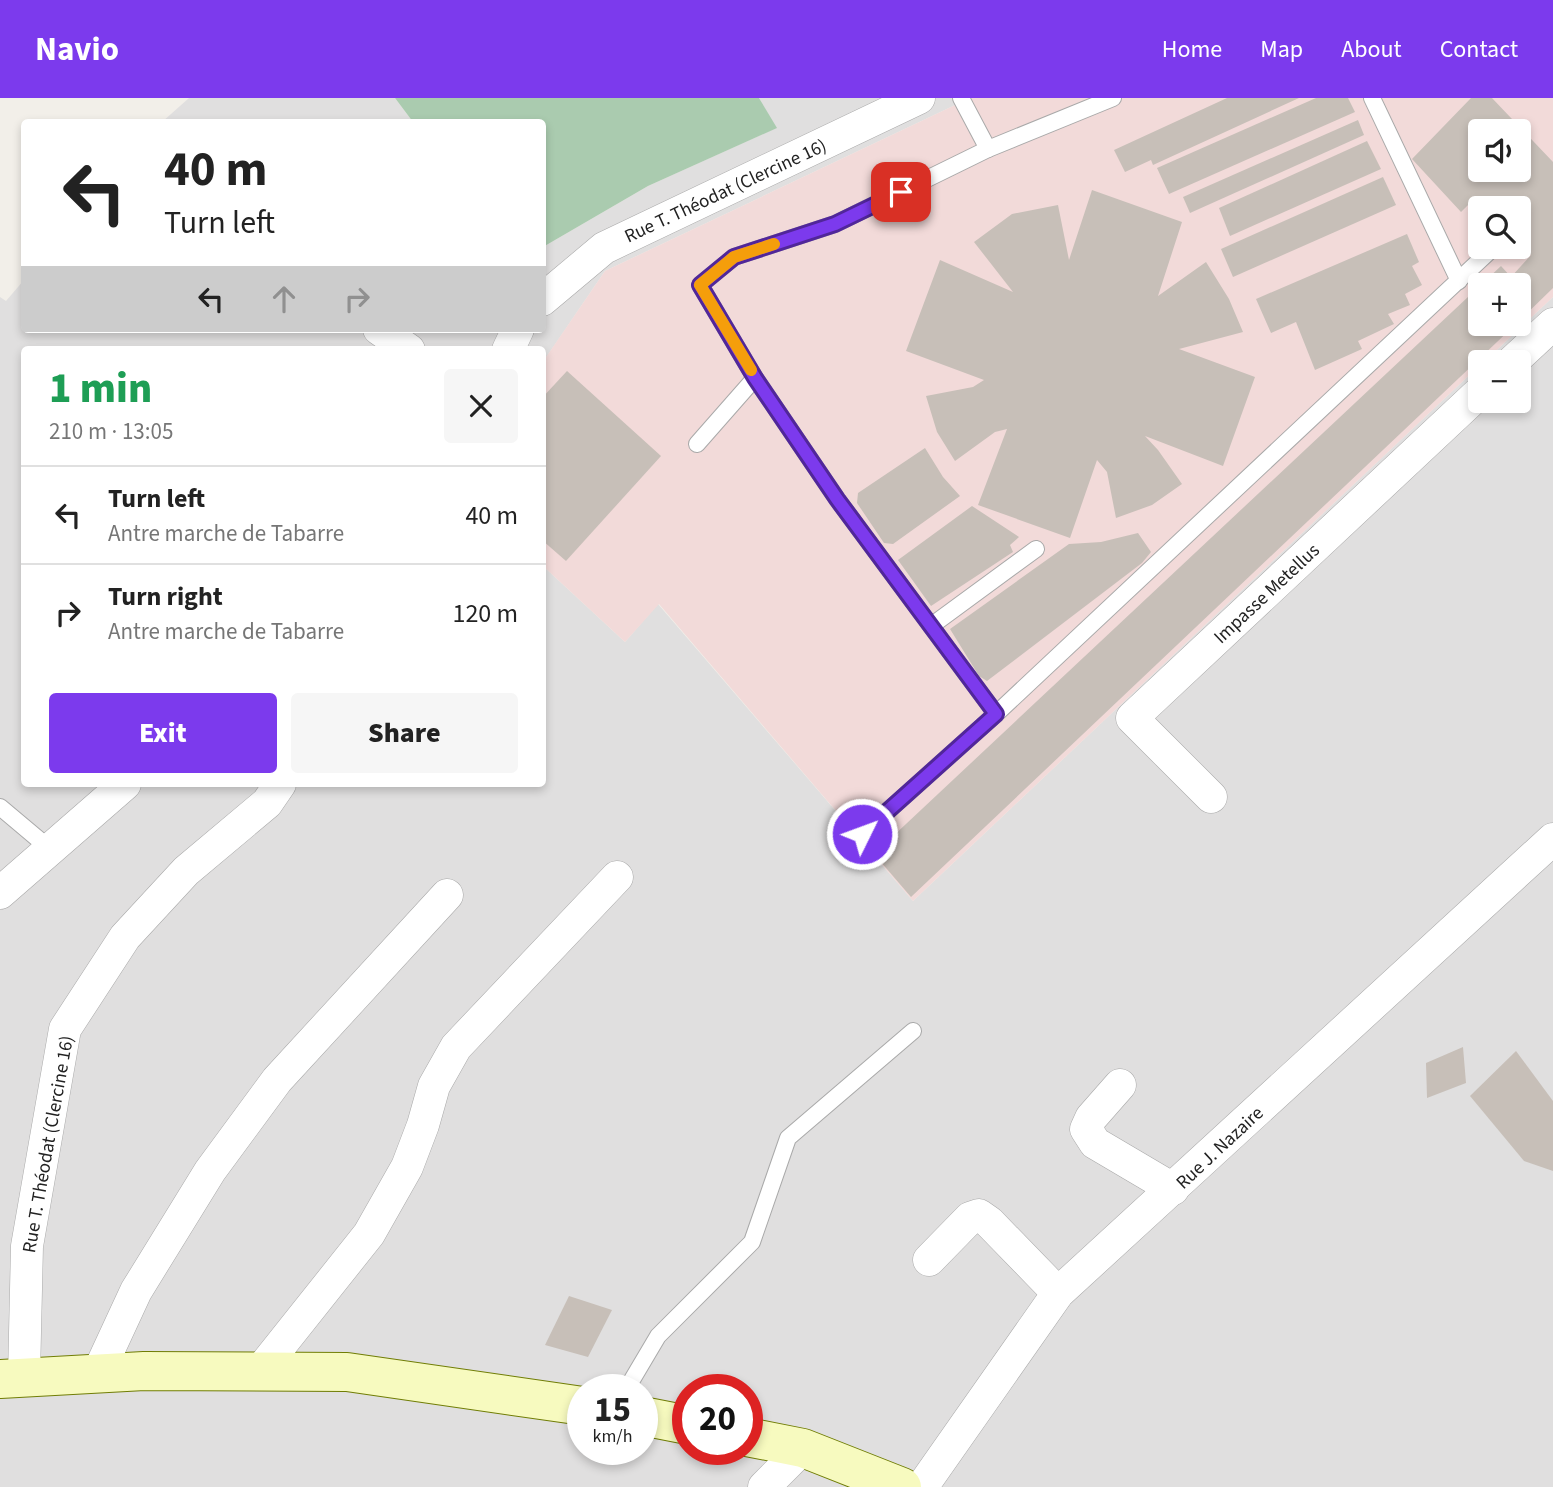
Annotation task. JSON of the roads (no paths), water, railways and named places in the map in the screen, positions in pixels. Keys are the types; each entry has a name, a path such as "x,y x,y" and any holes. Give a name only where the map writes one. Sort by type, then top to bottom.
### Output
{"main road":[{"path":"12,1377 98,1373 347,1372 567,1404"},
{"path":"763,1440 803,1448 902,1487"}],"street":[{"name":"Rue T. Théodat (Clercine 16)","path":"546,297 604,248 919,98"},
{"path":"1525,350 1553,324"},
{"path":"385,333 404,346"},
{"name":"Impasse Metellus","path":"1211,797 1132,718 1468,403"},
{"path":"0,892 121,787"},
{"name":"Rue T. Théodat (Clercine 16)","path":"12,1377 27,1246 65,1029 125,937 186,871 267,803 278,787"},
{"name":"Rue J. Nazaire","path":"922,1487 1058,1293 1553,839"},
{"path":"260,1371 369,1234 407,1167 434,1086 456,1047 617,877"},
{"path":"98,1373 136,1291 217,1161 277,1080 447,895"},
{"path":"1120,1085 1091,1118 1086,1129 1095,1143 1173,1189"},
{"path":"929,1261 970,1218 979,1215 1058,1293"},
{"path":"764,1487 803,1448"}],"lane":[{"path":"961,98 988,149"},
{"path":"996,714 837,499 755,378 700,285 734,257 835,224 988,149 1113,98"},
{"path":"1372,98 1459,281"},
{"path":"862,834 996,714 1481,259"},
{"path":"697,444 755,378"},
{"path":"931,626 1036,549"},
{"path":"0,807 50,849"},
{"path":"635,1374 658,1336 752,1242 788,1138 912,1031"}]}
